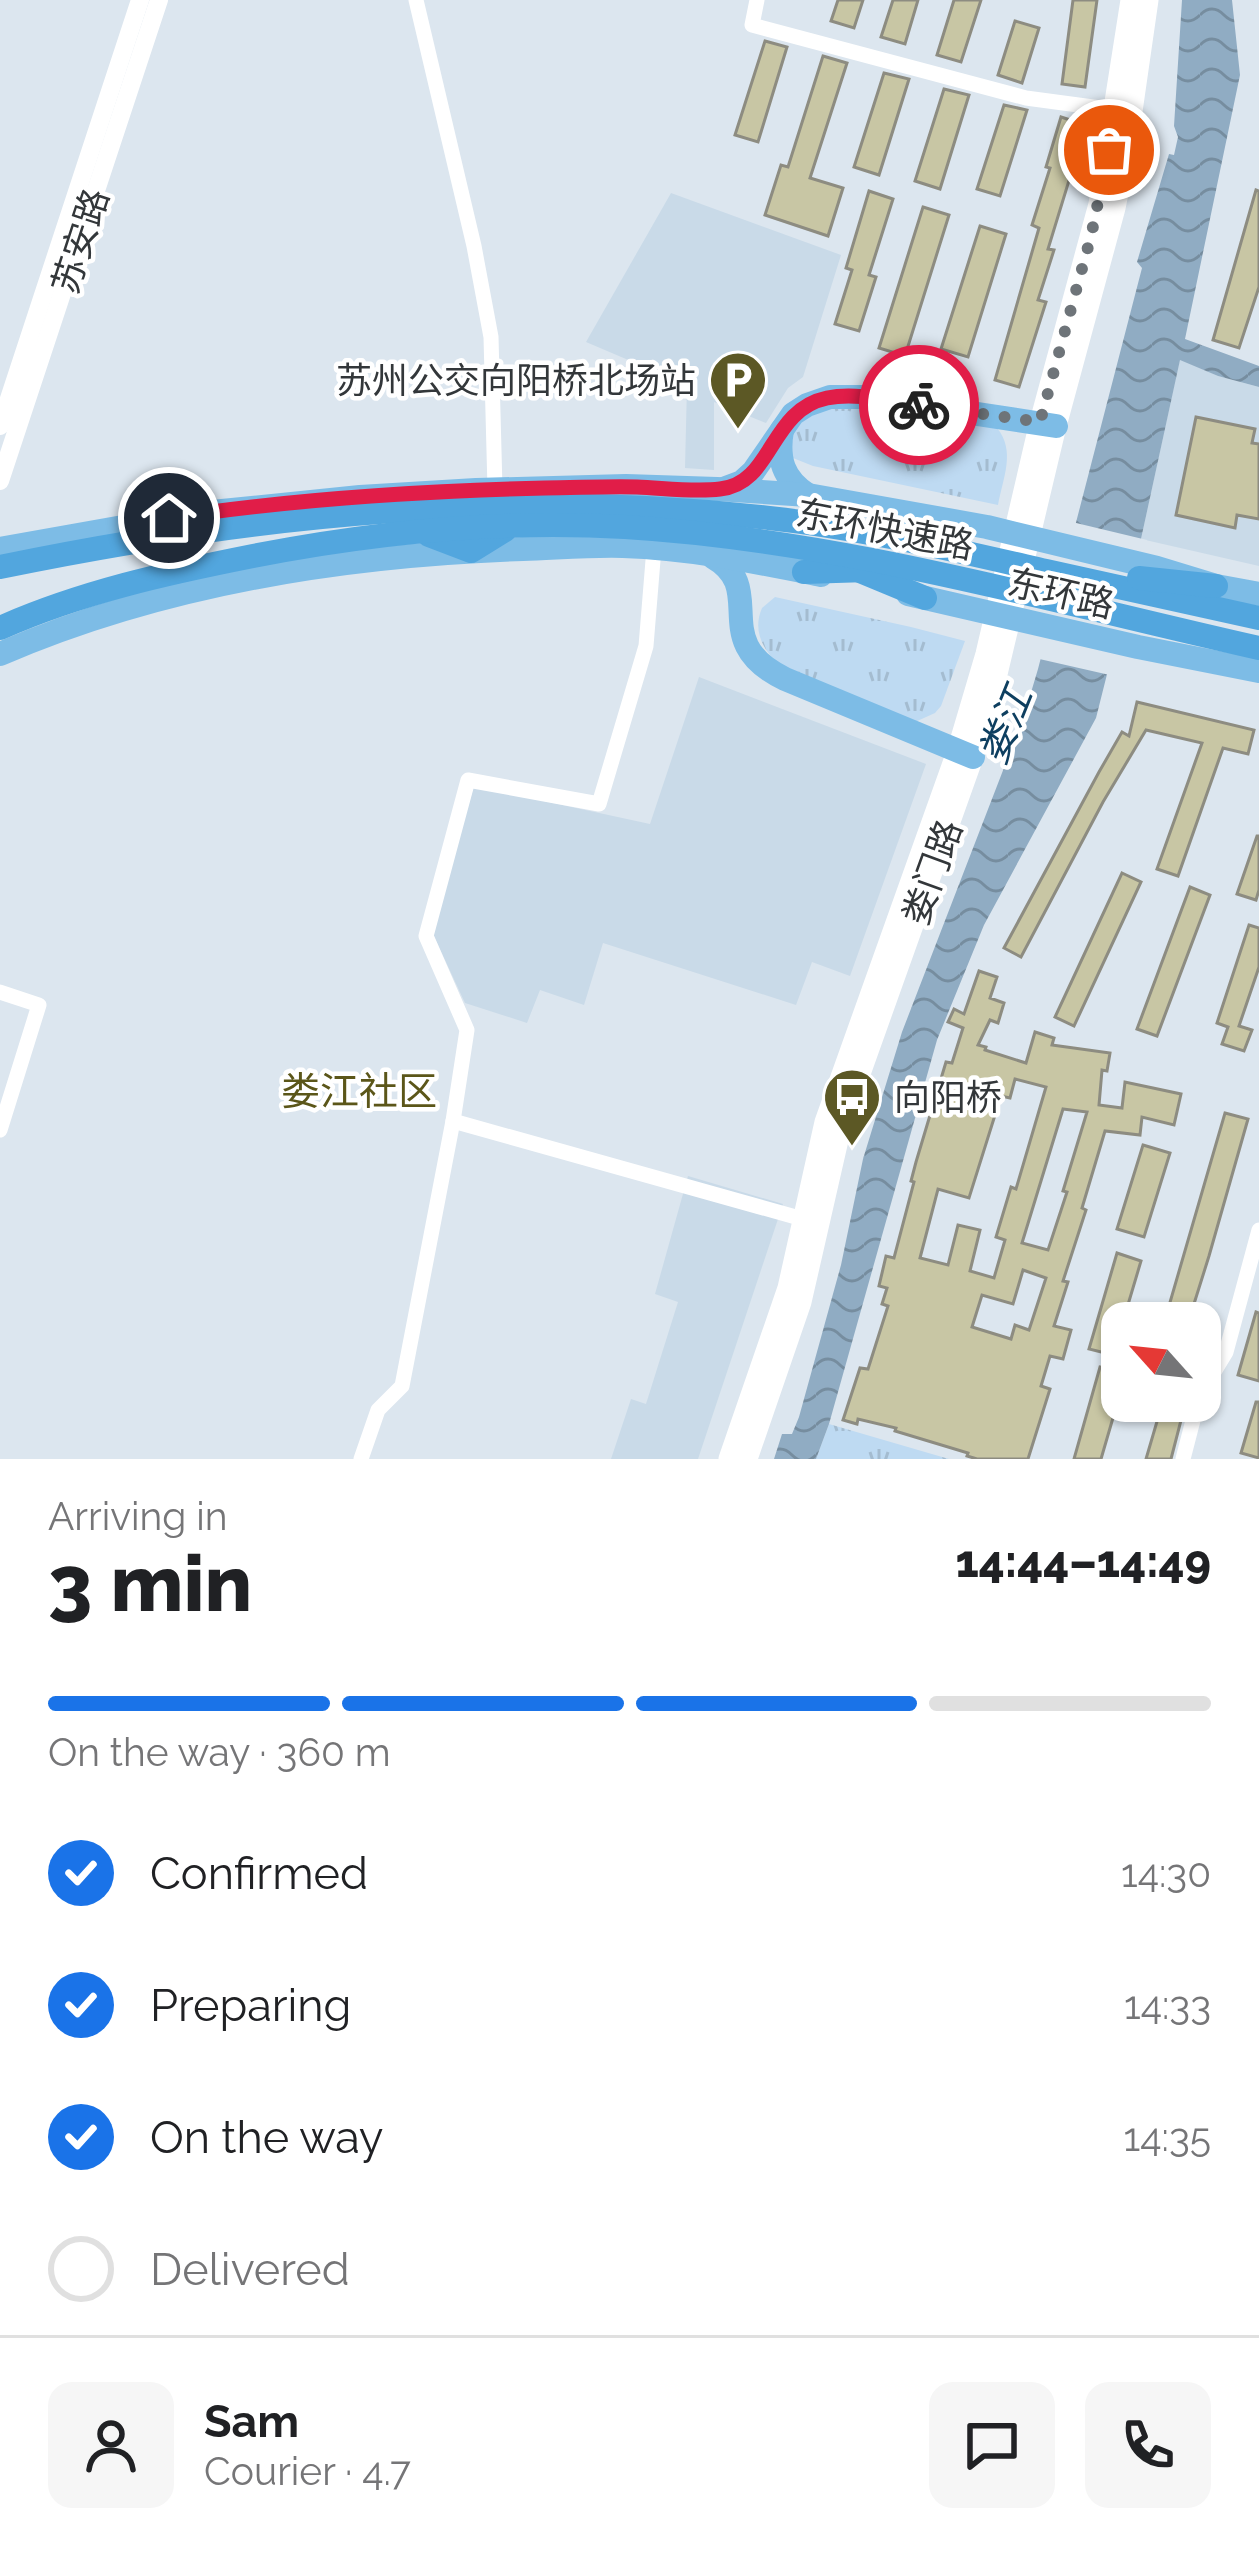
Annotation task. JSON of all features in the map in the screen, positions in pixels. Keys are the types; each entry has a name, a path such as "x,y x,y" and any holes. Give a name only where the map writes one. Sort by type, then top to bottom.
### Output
{"highway":[{"name":"东环快速路","path":"0,567 205,530 422,520 591,505 811,523 1053,572 1154,580 1259,619"},
{"name":"东环快速路","path":"0,628 88,595 422,520 626,527 804,560 910,569 974,582 1141,635 1259,648"},
{"path":"422,520 471,551 512,526"},
{"path":"804,560 858,570 910,569"},
{"path":"858,570 925,598"},
{"path":"1154,580 1216,586"}],"main road":[{"name":"娄门路","path":"787,1316 807,1280 811,1221 965,755 1002,658 1048,424 1115,208 1131,0"},
{"name":"娄门路","path":"1124,111 1148,0"},
{"path":"718,489 748,478 790,417 806,405 837,396 1048,424"},
{"path":"783,428 782,466 795,486 808,495"},
{"name":"东环路","path":"0,549 202,513 360,497 626,486 808,495 987,527 1154,580"},
{"name":"东环路","path":"0,654 96,617 220,584 365,559 622,546 804,560 968,609 1141,635 1259,671"},
{"path":"701,553 732,572 738,583 744,640 768,670 965,755"},
{"path":"740,604 761,580 804,560"},
{"path":"1216,586 1259,594"},
{"path":"729,1459 787,1316"},
{"path":"747,1459 787,1316"}],"street":[{"name":"苏安路","path":"0,481 6,417 140,0"},
{"name":"苏安路","path":"6,417 159,0"},
{"path":"416,0 474,246 490,338 495,490"},
{"path":"757,0 752,25 1026,98 1124,111"},
{"path":"361,1459 378,1410 401,1386 453,1121 467,1030 426,935 468,780 599,804 646,646 654,548"},
{"path":"0,992 39,1005 0,1130"},
{"path":"453,1121 811,1221"},
{"path":"1221,1361 1259,1230"},
{"path":"1183,1459 1193,1422"}],"shaded area":[{"path":"671,193 841,255 803,377 788,388 766,423 714,402 714,470 685,468 687,385 586,342"},
{"path":"1180,359 1259,387 1259,566 1141,539"},
{"path":"699,677 926,764 850,976 812,962 796,1005 603,943 584,1005 540,990 527,1023 465,1003 432,932 474,786 650,824"},
{"path":"688,1176 783,1204 698,1459 611,1459 631,1399 646,1404 678,1302 655,1294"}],"green space":[{"path":"840,402 997,428 1007,455 998,505 813,466 788,456 786,445 803,418"},
{"path":"775,597 965,641 941,706 915,722 782,667 759,633 762,608"},
{"path":"829,1424 949,1459 816,1459"}],"water":[{"path":"1182,0 1232,0 1240,75 1185,339 1259,366 1259,387 1180,360 1096,718 984,925 937,1040 816,1459 774,1459 782,1434 792,1434 799,1417 841,1265 863,1159 902,1032 1038,669 1142,268 1137,262 1178,137 1174,126"}],"pier":[{"path":"1072,522 1147,540 1114,676 1035,658"}],"building":[{"path":"838,0 863,0 854,28 831,21"},
{"path":"893,0 918,0 905,44 881,37"},
{"path":"954,0 981,0 961,62 937,55"},
{"path":"1073,0 1097,0 1085,87 1062,84"},
{"path":"1015,21 1039,28 1022,83 998,75"},
{"path":"765,41 787,47 758,142 735,135"},
{"path":"823,56 847,63 810,178 843,188 828,236 765,215 781,165 788,167"},
{"path":"884,73 909,79 879,175 854,167"},
{"path":"944,89 969,95 940,189 915,181"},
{"path":"1004,105 1027,110 1000,196 977,189"},
{"path":"1061,117 1086,125 1048,249 1054,250 1038,300 1046,302 1019,387 995,380 1039,228 1032,225"},
{"path":"1256,190 1259,287 1239,348 1213,340"},
{"path":"869,191 893,199 869,275 876,277 859,331 835,324"},
{"path":"923,207 949,215 905,356 879,348"},
{"path":"980,226 1006,234 968,357 941,349"},
{"path":"1196,417 1255,429 1252,443 1259,444 1259,519 1237,515 1235,528 1176,515"},
{"path":"1137,702 1254,730 1248,754 1223,748 1178,876 1157,869 1202,743 1146,730 1021,957 1004,948 1122,732 1129,736"},
{"path":"1257,836 1259,890 1256,900 1237,894"},
{"path":"1122,873 1141,882 1074,1026 1055,1017"},
{"path":"1190,887 1210,895 1157,1036 1137,1029"},
{"path":"1249,925 1259,928 1259,967 1239,1026 1252,1030 1244,1051 1222,1044 1228,1027 1217,1023"},
{"path":"979,971 997,977 990,998 1004,1003 998,1023 990,1020 978,1045 985,1050 1026,1063 1035,1032 1054,1038 1052,1045 1110,1053 1107,1071 1102,1070 1099,1105 1122,1108 1125,1082 1181,1094 1174,1125 1142,1117 1140,1135 1105,1131 1054,1326 1071,1330 1063,1359 1050,1356 1041,1386 1050,1389 1028,1459 977,1459 896,1428 843,1420 860,1368 868,1369 888,1306 882,1304 887,1288 879,1286 886,1256 894,1258 946,1062 952,1063 963,1028 948,1022 954,1009 964,1014","holes":["1015,1079 1046,1087 1016,1189 1011,1187 996,1237 1005,1240 994,1278 970,1271 980,1230 958,1225 948,1265 920,1258 938,1189 969,1198 1001,1096 1010,1098","1063,1109 1087,1112 1048,1250 1022,1243","1023,1270 1046,1278 1029,1330 1015,1325 1011,1339 972,1327 982,1295 1013,1304"]},
{"path":"1225,1113 1248,1119 1195,1302 1170,1302"},
{"path":"1143,1145 1170,1153 1144,1237 1117,1229"},
{"path":"1117,1253 1141,1261 1129,1302 1103,1302"},
{"path":"1101,1308 1101,1352 1089,1349"},
{"path":"1259,1313 1259,1381 1238,1375"},
{"path":"1101,1367 1101,1422 1112,1422 1101,1459 1074,1459"},
{"path":"1259,1402 1259,1458 1241,1453"},
{"path":"1157,1422 1181,1422 1171,1459 1146,1459"}],"way so far":[{"path":"919,405 1040,422 1091,236 1109,150"}],"place":[{"name":"苏州公交向阳桥北场站","path":"738,431"},
{"name":"向阳桥","path":"852,1148"}],"district":[{"name":"娄江社区","path":"359,1091"}],"route":[{"path":"169,518 476,490 718,489 742,482 754,472 788,420 812,403 842,396 919,405"}],"water label":[{"name":"娄江","path":"1005,725"}]}
